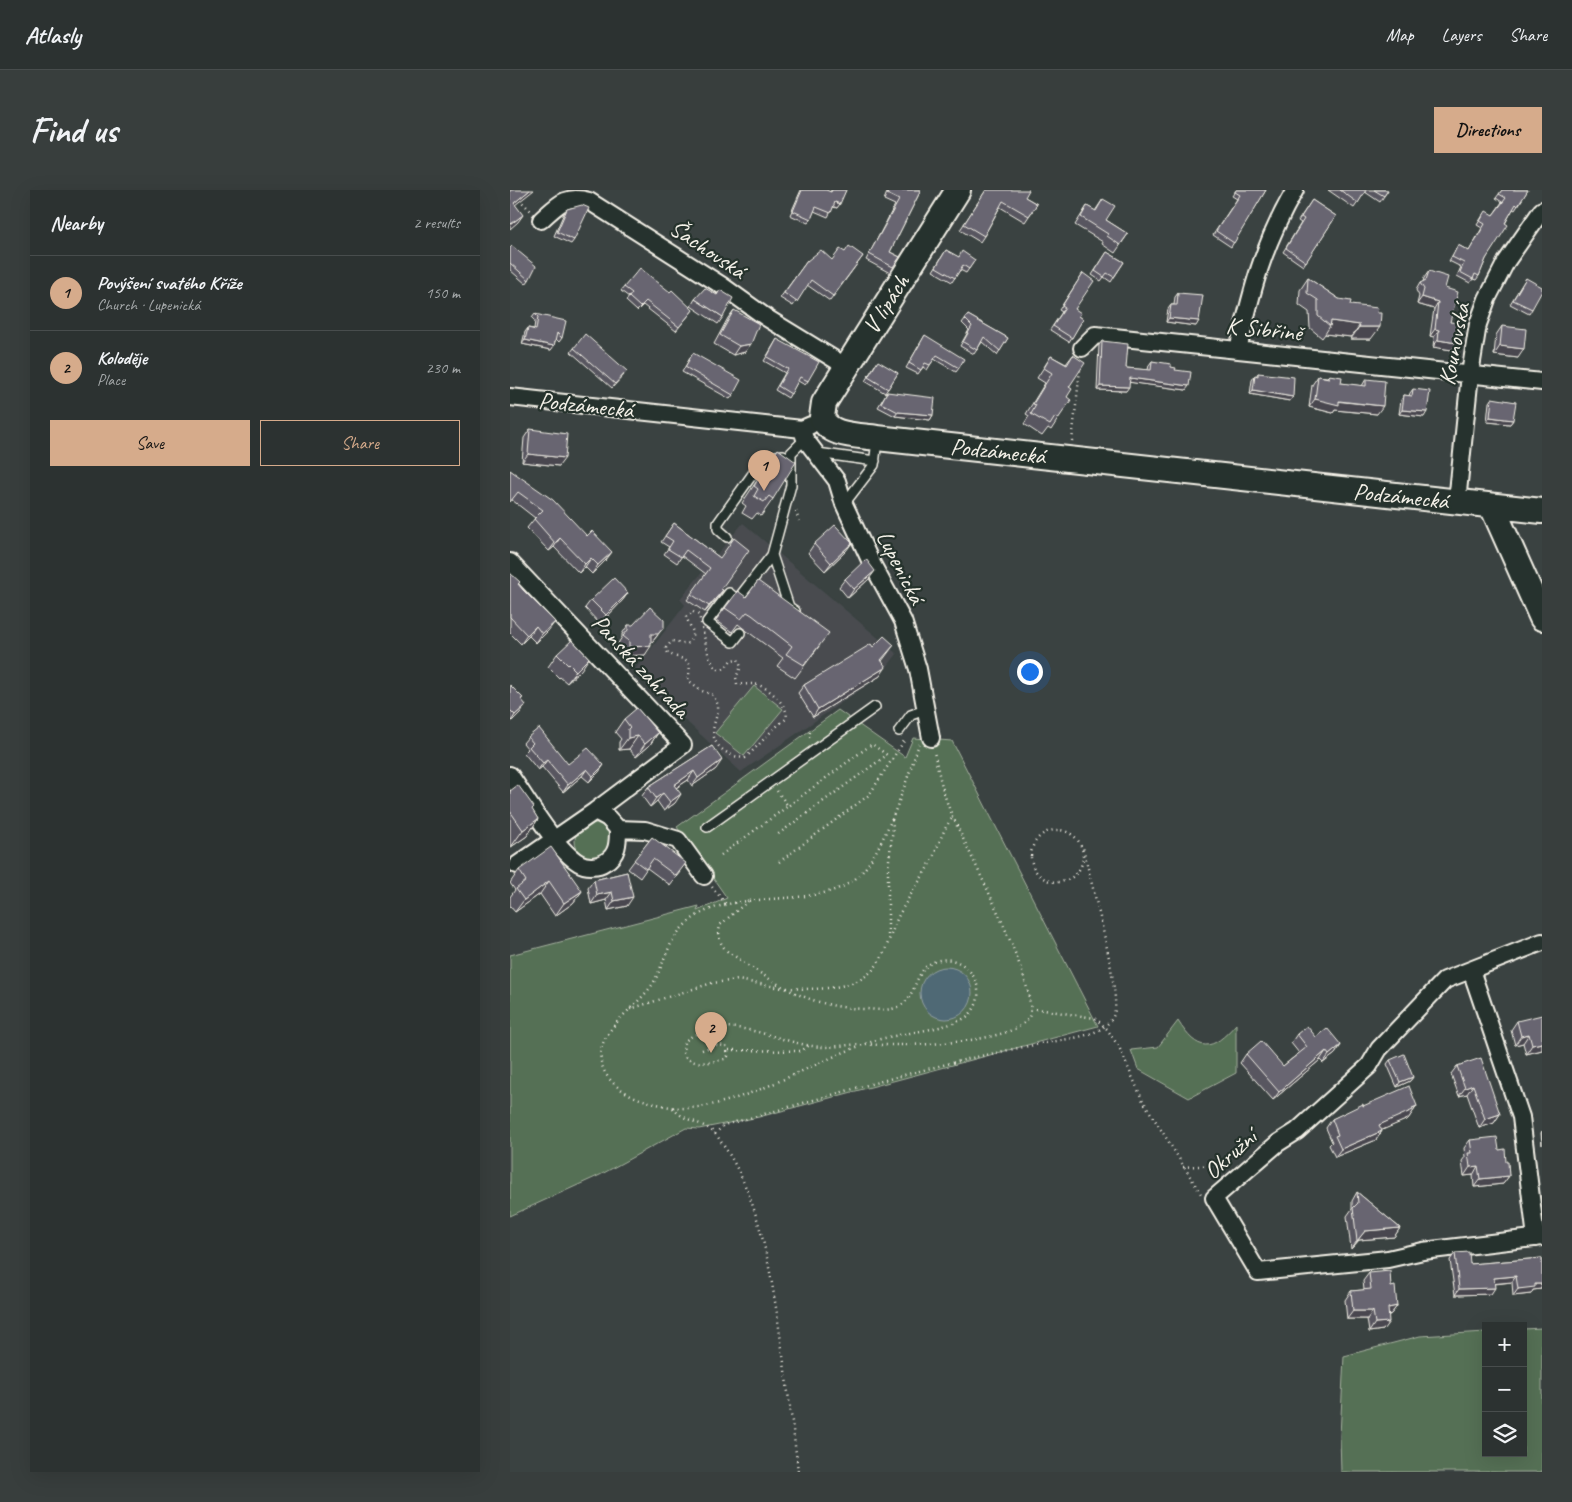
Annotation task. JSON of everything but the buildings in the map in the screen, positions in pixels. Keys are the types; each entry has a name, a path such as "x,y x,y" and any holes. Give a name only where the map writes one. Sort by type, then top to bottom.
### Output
{"street":[{"name":"V lipách","path":"810,429 822,413 824,403 958,190"},
{"path":"1238,350 1254,282 1267,243 1295,190"},
{"name":"Šachovská","path":"541,220 564,201 576,197 589,201 672,253 767,318 847,367"},
{"name":"Kounovská","path":"1457,502 1470,374 1478,324 1487,299 1506,262 1542,210"},
{"name":"K Sibřině","path":"1082,348 1095,335 1542,382"},
{"name":"Podzámecká","path":"510,397 834,430 876,449 1542,511"},
{"name":"Lupenická","path":"810,429 814,453 837,481 844,504 870,560 903,621 918,669 931,738"},
{"path":"1492,506 1542,618"},
{"name":"Panská zahrada","path":"510,562 683,745 517,865"},
{"path":"510,775 554,838 572,858 581,864 591,866 602,864 610,859 616,851 618,829"},
{"path":"595,810 608,818 618,829 646,830 678,840 704,876"},
{"name":"Okružní","path":"1539,1237 1423,1251 1388,1259 1258,1272 1214,1198 1248,1165 1296,1132 1370,1066 1379,1049 1445,980 1542,942"},
{"path":"1471,970 1521,1117 1539,1237"}],"lane":[{"path":"726,537 718,529 718,523 764,458 790,453 810,429"},
{"path":"814,453 876,449 874,465 844,504"},
{"path":"740,634 733,642 707,622 729,593 737,600 772,555 791,485 790,453"},
{"path":"772,555 789,607 804,617"},
{"path":"707,827 874,707"},
{"path":"899,731 911,715 926,712"}],"path":[{"path":"516,196 541,220"},
{"path":"1072,444 1082,348"},
{"path":"693,612 699,615 709,657 715,667 726,668 731,660 738,659 740,667 736,677 737,684 761,686 785,706 788,714 786,719 766,734 756,749 745,758 732,757 718,746 713,735 718,715 718,704 713,695 702,691 688,680 691,670 689,662 685,658 668,653 666,648 672,642 686,644 690,642 693,637 686,621 688,614 693,612"},
{"path":"748,901 720,925 718,935 721,945 727,951 784,988 806,999 828,1005 884,1010 899,1007 908,999 918,976 926,966 937,960 951,959 962,964 972,972 979,991 975,1007 968,1015 957,1022 890,1035 738,1097 705,1106 673,1108 629,1095 610,1081 603,1070 600,1057 603,1040 656,979 668,946 682,927 697,915 726,904 748,901 825,892 852,882 877,852 919,745 926,712"},
{"path":"728,1050 725,1059 696,1063 688,1060 683,1055 682,1047 684,1042 691,1036 718,1028 760,1031 821,1047 952,1042 1003,1035 1022,1026 1029,1017 1031,1008 1004,926 943,793 931,738"},
{"path":"721,855 756,832 872,744 887,755 778,835"},
{"path":"778,862 869,796 897,752"},
{"path":"770,781 788,806"},
{"path":"888,936 888,868 893,828 892,815"},
{"path":"629,1009 712,983 738,980 784,988 809,990 833,988 857,980 871,972 879,962 888,936 907,898 929,866 947,824 953,817"},
{"path":"716,1134 724,1125 854,1088 949,1063 1064,1040 1104,1027 1115,1013 1112,974 1083,847 1074,835 1067,832 1060,830 1045,833 1034,843 1031,850 1032,865 1041,877 1048,881 1063,882 1076,875 1081,869 1084,855 1083,847"},
{"path":"704,876 726,904"},
{"path":"1031,1008 1095,1018 1119,1047 1143,1102 1182,1167 1203,1196 1218,1195"},
{"path":"702,1050 717,1045 726,1046 728,1050 801,1051 810,1045"},
{"path":"673,1108 678,1114 701,1123 716,1134 742,1180 760,1226 775,1302 798,1472"},
{"path":"1182,1167 1248,1165"}],"shaded area":[{"path":"743,523 897,654 880,676 741,772 633,672 685,605 680,599"}],"green space":[{"path":"754,686 783,709 744,756 715,733"},
{"path":"838,710 905,757 913,738 952,741 1098,1026 759,1117 699,1129 686,1128 600,1175 510,1216 510,955 699,906 697,911 727,898 677,827"},
{"path":"593,823 606,828 611,841 606,854 593,859 580,854 575,841 580,828"},
{"path":"1178,1021 1192,1039 1206,1045 1220,1040 1236,1024 1236,1073 1189,1098 1138,1069 1131,1050 1158,1047"},
{"path":"1542,1328 1542,1472 1341,1472 1340,1436 1344,1356 1420,1336 1482,1332 1482,1457 1527,1457 1527,1329"}],"water":[{"path":"941,967 951,967 965,974 972,988 972,998 965,1012 951,1019 941,1019 931,1015 924,1008 920,998 920,988 924,978 931,971"}],"place":[{"name":"Povýšení svatého Kříže","path":"764,491"},
{"name":"Koloděje","path":"711,1053"}]}
